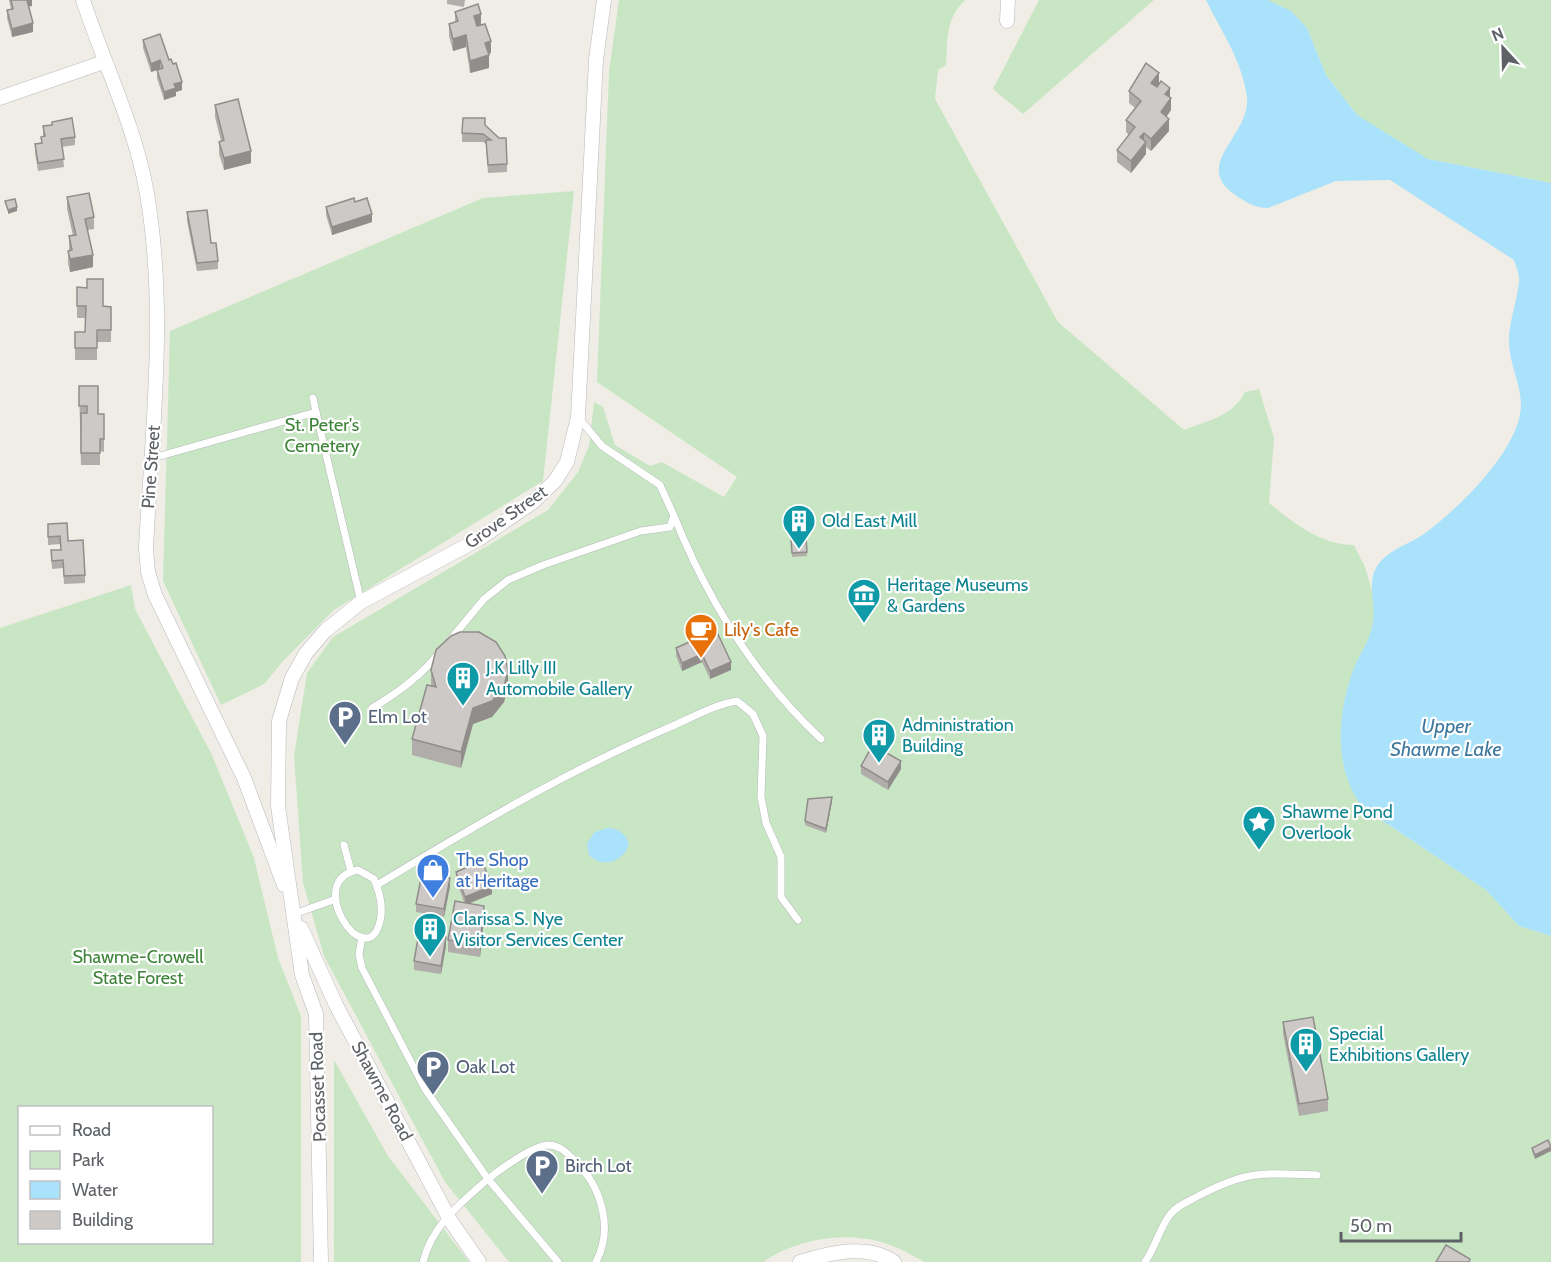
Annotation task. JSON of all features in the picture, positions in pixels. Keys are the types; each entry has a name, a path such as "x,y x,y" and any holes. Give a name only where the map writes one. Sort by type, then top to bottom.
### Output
{"street":[{"name":"Pine Street","path":"83,0 139,156 153,239 158,304 153,458 146,548 148,572 155,595 244,778 294,914"},
{"name":"Grove Street","path":"294,914 278,806 279,721 292,678 306,653 325,631 361,602 479,539 533,502 555,481 567,462 578,417 596,60 604,0"},
{"path":"1007,21 1008,0"},
{"path":"0,98 104,62"},
{"name":"Shawme Road","path":"294,914 336,1005 447,1214 479,1262"},
{"name":"Pocasset Road","path":"294,914 302,975 316,1014 321,1262"},
{"path":"800,1262 818,1257 863,1251 894,1262"}],"lane":[{"path":"313,398 361,602"},
{"path":"153,458 316,412"},
{"path":"578,417 602,446 660,485 705,588 729,627 784,704 821,739"},
{"path":"372,708 398,693 426,669 484,599 508,580 641,531 670,527 674,516"},
{"path":"377,885 507,806 623,747 737,701 753,714 763,736 761,797 766,823 781,856 781,897 798,920"},
{"path":"344,845 351,872"},
{"path":"351,872 364,872 377,885 381,910 379,928 372,935 362,938 353,935 346,928 336,899 339,882 351,872"},
{"path":"294,914 336,899"},
{"path":"362,938 359,954 362,968 421,1081 488,1179 558,1262"},
{"path":"423,1262 426,1251 447,1214 488,1179 538,1148 556,1146 566,1151 587,1172 599,1195 603,1227 600,1254 596,1262"},
{"path":"1145,1262 1169,1216 1178,1206 1244,1175 1264,1173 1317,1175"}],"green space":[{"name":"Heritage Museums & Gardens","path":"619,0 965,0 951,22 946,65 938,70 935,99 1058,322 1184,430 1219,417 1234,407 1245,392 1259,389 1274,438 1269,503 1308,532 1331,541 1354,545 1365,567 1378,611 1362,807 1486,890 1519,926 1551,936 1551,1262 925,1262 887,1244 839,1237 791,1248 763,1262 509,1262 445,1182 324,956 303,883 294,756 307,673 333,637 548,510 578,472 589,446 594,402 603,407 615,445 650,466 662,462 724,497 737,477 597,382 609,71"},
{"path":"1039,0 1154,0 1023,114 993,89"},
{"path":"1268,0 1551,0 1551,183 1428,159 1392,139 1357,115 1326,75 1307,28"},
{"name":"St. Peter's Cemetery","path":"574,191 543,481 334,610 284,660 264,684 221,705 163,581 170,331 483,198"},
{"name":"Shawme-Crowell State Forest","path":"131,585 135,609 212,755 254,858 278,958 301,1016 301,1262 0,1262 0,628"},
{"path":"334,1060 388,1156 469,1262 334,1262"}],"water":[{"name":"Upper Shawme Lake","path":"1206,0 1268,0 1291,11 1307,28 1326,75 1357,115 1428,159 1551,183 1551,936 1519,926 1486,890 1362,807 1346,774 1341,739 1341,721 1348,685 1372,628 1374,615 1372,581 1376,568 1391,552 1424,534 1438,523 1469,494 1498,460 1518,423 1521,398 1509,344 1519,282 1514,260 1390,180 1336,181 1268,208 1250,204 1234,194 1223,183 1219,172 1226,148 1246,111 1247,97 1241,71 1231,47"},
{"path":"607,828 621,832 629,844 618,859 600,862 589,855 587,843 595,832"}],"building":[{"path":"11,0 27,0 33,23 12,29 7,10 13,9"},
{"path":"478,4 481,14 474,16 477,26 485,24 491,41 485,43 489,55 470,61 466,35 453,39 449,24 458,21 455,12"},
{"path":"160,34 169,60 171,59 173,64 176,63 182,82 174,84 176,88 164,92 157,70 163,68 160,60 151,64 143,40"},
{"path":"1146,63 1159,73 1151,83 1157,87 1161,81 1170,88 1165,94 1171,98 1161,112 1169,119 1151,139 1144,133 1140,137 1146,142 1131,161 1117,150 1135,127 1126,120 1141,101 1129,91"},
{"path":"238,99 251,151 224,158 219,142 224,140 215,105"},
{"path":"72,118 75,137 61,139 64,159 38,163 35,144 42,143 41,137 45,136 43,126"},
{"path":"463,118 485,118 485,125 499,138 506,138 507,164 488,165 486,140 491,140 483,134 462,133"},
{"path":"89,193 94,217 85,219 93,255 70,259 68,251 72,250 69,236 76,235 67,197"},
{"path":"354,198 355,202 367,198 372,214 332,227 326,207"},
{"path":"15,199 17,207 8,210 5,201"},
{"path":"207,210 211,243 216,243 218,261 197,263 187,212"},
{"path":"87,279 103,279 103,306 111,307 111,330 97,330 97,348 75,348 75,332 85,332 86,306 77,306 77,287 87,288"},
{"path":"79,386 98,386 98,414 104,414 104,439 100,439 100,453 81,453 81,413 87,413 87,406 79,406"},
{"path":"67,523 68,541 83,540 85,575 64,576 63,560 52,561 51,550 61,550 60,536 48,537 48,524"},
{"name":"Old East Mill","path":"806,538 807,552 792,553 791,539"},
{"name":"Lily's Cafe","path":"716,630 731,662 710,671 702,654 682,663 676,648"},
{"name":"J.K Lilly III Automobile Gallery","path":"460,632 479,632 496,642 505,656 508,671 504,686 492,701 473,708 461,752 412,739 427,685 436,687 431,670 436,650 451,636"},
{"name":"Administration Building","path":"881,730 891,736 883,751 901,761 888,782 861,766"},
{"path":"832,797 826,829 805,821 808,799"},
{"path":"482,861 492,886 465,897 456,872"},
{"name":"The Shop at Heritage","path":"422,873 450,878 444,909 416,904"},
{"path":"455,901 484,906 480,945 448,940"},
{"name":"Clarissa S. Nye Visitor Services Center","path":"419,933 446,937 441,966 414,961"},
{"name":"Special Exhibitions Gallery","path":"1313,1017 1328,1099 1299,1104 1283,1022"},
{"path":"1548,1140 1551,1147 1535,1155 1532,1148"},
{"path":"1446,1245 1470,1259 1469,1262 1436,1262"}],"place":[{"name":"Old East Mill","path":"799,550"},
{"name":"Heritage Museums & Gardens","path":"864,624"},
{"name":"Lily's Cafe","path":"701,659"},
{"name":"J.K Lilly III Automobile Gallery","path":"463,707"},
{"name":"Elm Lot","path":"345,746"},
{"name":"Administration Building","path":"879,764"},
{"name":"Shawme Pond Overlook","path":"1259,851"},
{"name":"The Shop at Heritage","path":"433,899"},
{"name":"Clarissa S. Nye Visitor Services Center","path":"430,958"},
{"name":"Special Exhibitions Gallery","path":"1306,1073"},
{"name":"Oak Lot","path":"433,1096"},
{"name":"Birch Lot","path":"542,1195"}]}
